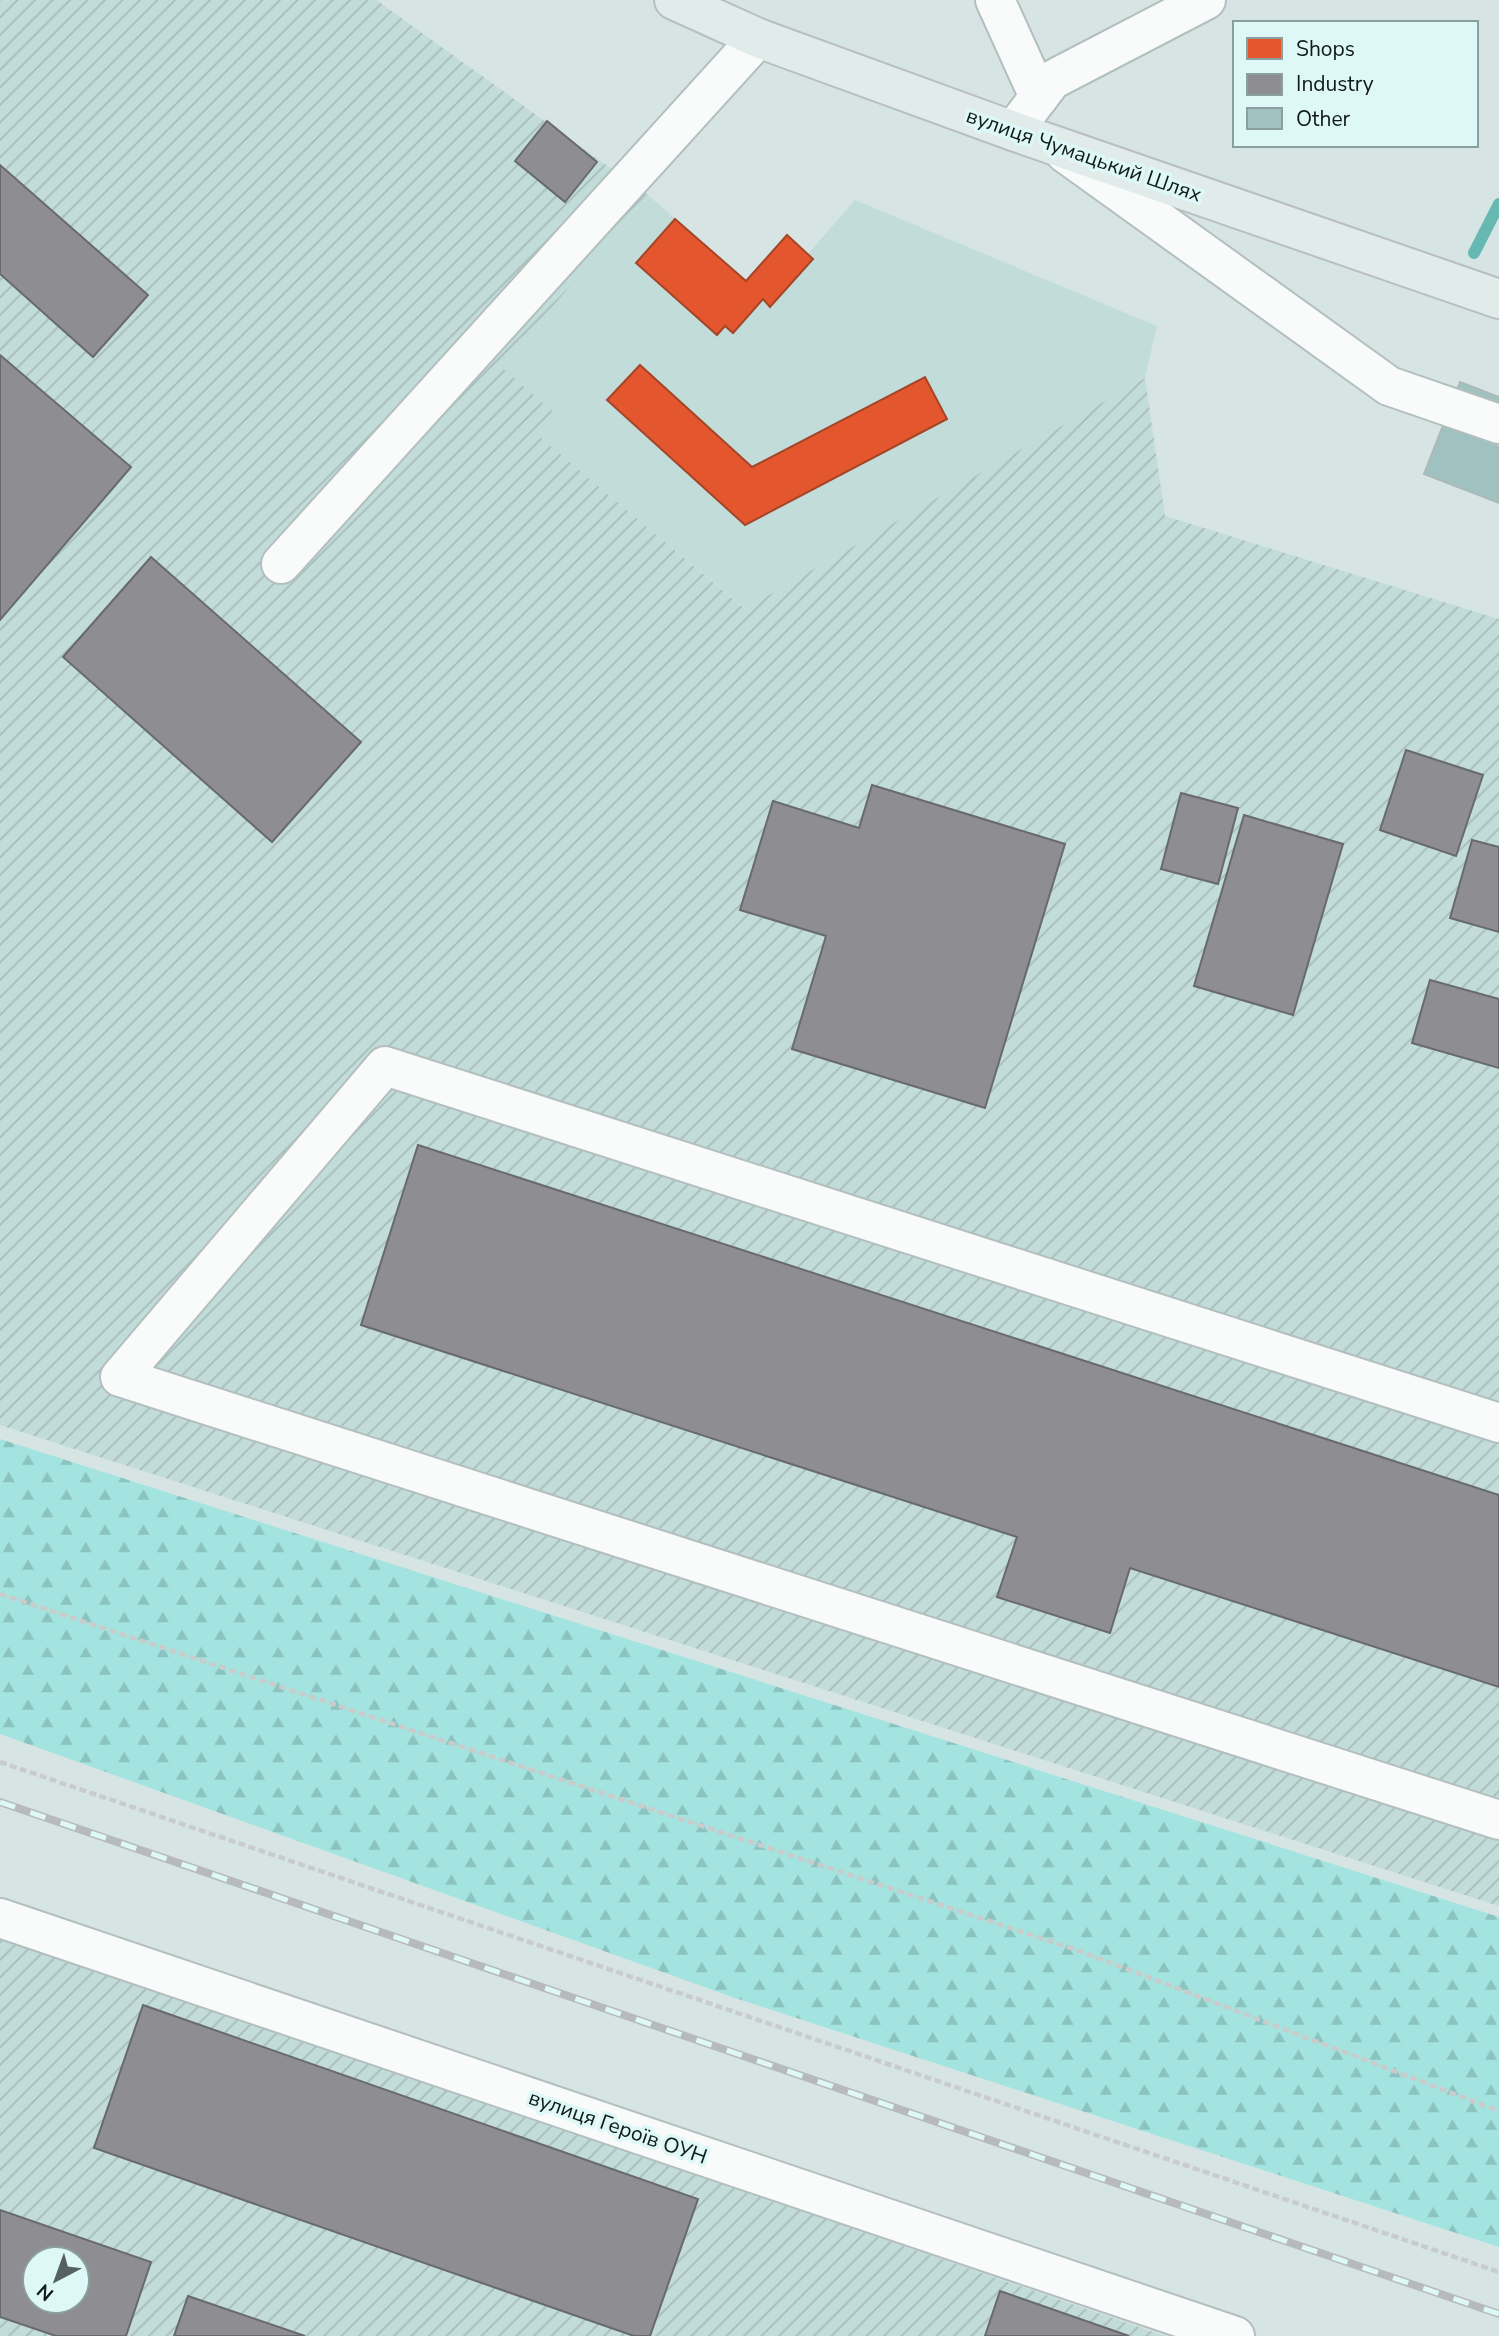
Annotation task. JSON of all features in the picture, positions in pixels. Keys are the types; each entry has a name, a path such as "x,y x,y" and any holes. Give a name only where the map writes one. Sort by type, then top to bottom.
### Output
{"main road":[{"name":"вулиця Чумацький Шлях","path":"674,0 758,38 1013,131 1499,299"}],"street":[{"path":"995,0 1039,97"},
{"path":"1013,131 1052,80 1206,0"},
{"path":"281,564 758,38"},
{"path":"1055,146 1389,386 1499,424"},
{"path":"1499,1423 385,1066 120,1377 1499,1820"},
{"name":"вулиця Героїв ОУН","path":"0,1918 1235,2336"}],"path":[{"path":"0,1594 1074,1949 1499,2111"},
{"path":"0,1762 1499,2272"}],"shaded area":[{"path":"0,0 376,0 648,195 501,367 554,413 536,434 745,609 1145,378 1165,516 1499,619 1499,1906 0,1425"},
{"path":"648,195 746,281 787,235 808,254 855,200 1157,326 1145,378 746,609 535,434 500,367"},
{"path":"0,1935 1165,2336 0,2336"}],"green space":[{"path":"0,1439 1499,1917 1499,2247 735,1998 0,1734"}],"building: Shops":[{"path":"675,219 746,281 787,235 813,259 770,307 763,299 733,333 725,326 717,335 636,263"},
{"path":"640,365 752,467 925,377 947,419 745,525 607,400"}],"building: Industry":[{"path":"547,121 597,162 565,202 515,161"},
{"path":"0,165 148,295 93,357 0,274"},
{"path":"0,355 131,467 0,620"},
{"path":"151,557 361,742 272,842 63,657"},
{"path":"1406,750 1483,775 1456,856 1380,830"},
{"path":"872,785 1065,844 985,1108 792,1049 826,936 740,910 773,801 859,828"},
{"path":"1181,793 1238,808 1218,884 1161,869"},
{"path":"1244,815 1343,844 1293,1015 1194,986"},
{"path":"1472,840 1499,847 1499,932 1450,918"},
{"path":"1430,980 1499,999 1499,1068 1412,1043"},
{"path":"418,1145 1499,1495 1499,1687 1130,1568 1110,1633 997,1597 1017,1537 361,1325"},
{"path":"143,2005 698,2199 650,2336 634,2336 94,2148"},
{"path":"0,2210 151,2262 126,2336 56,2336 0,2317"},
{"path":"1000,2291 1129,2336 985,2336"},
{"path":"188,2296 305,2336 174,2336"}],"building: Other":[{"path":"1460,382 1499,397 1499,438 1496,446 1499,447 1499,503 1424,474"}],"waterway":[{"path":"1474,253 1499,204"}],"railway":[{"path":"0,1802 1499,2314"}]}
